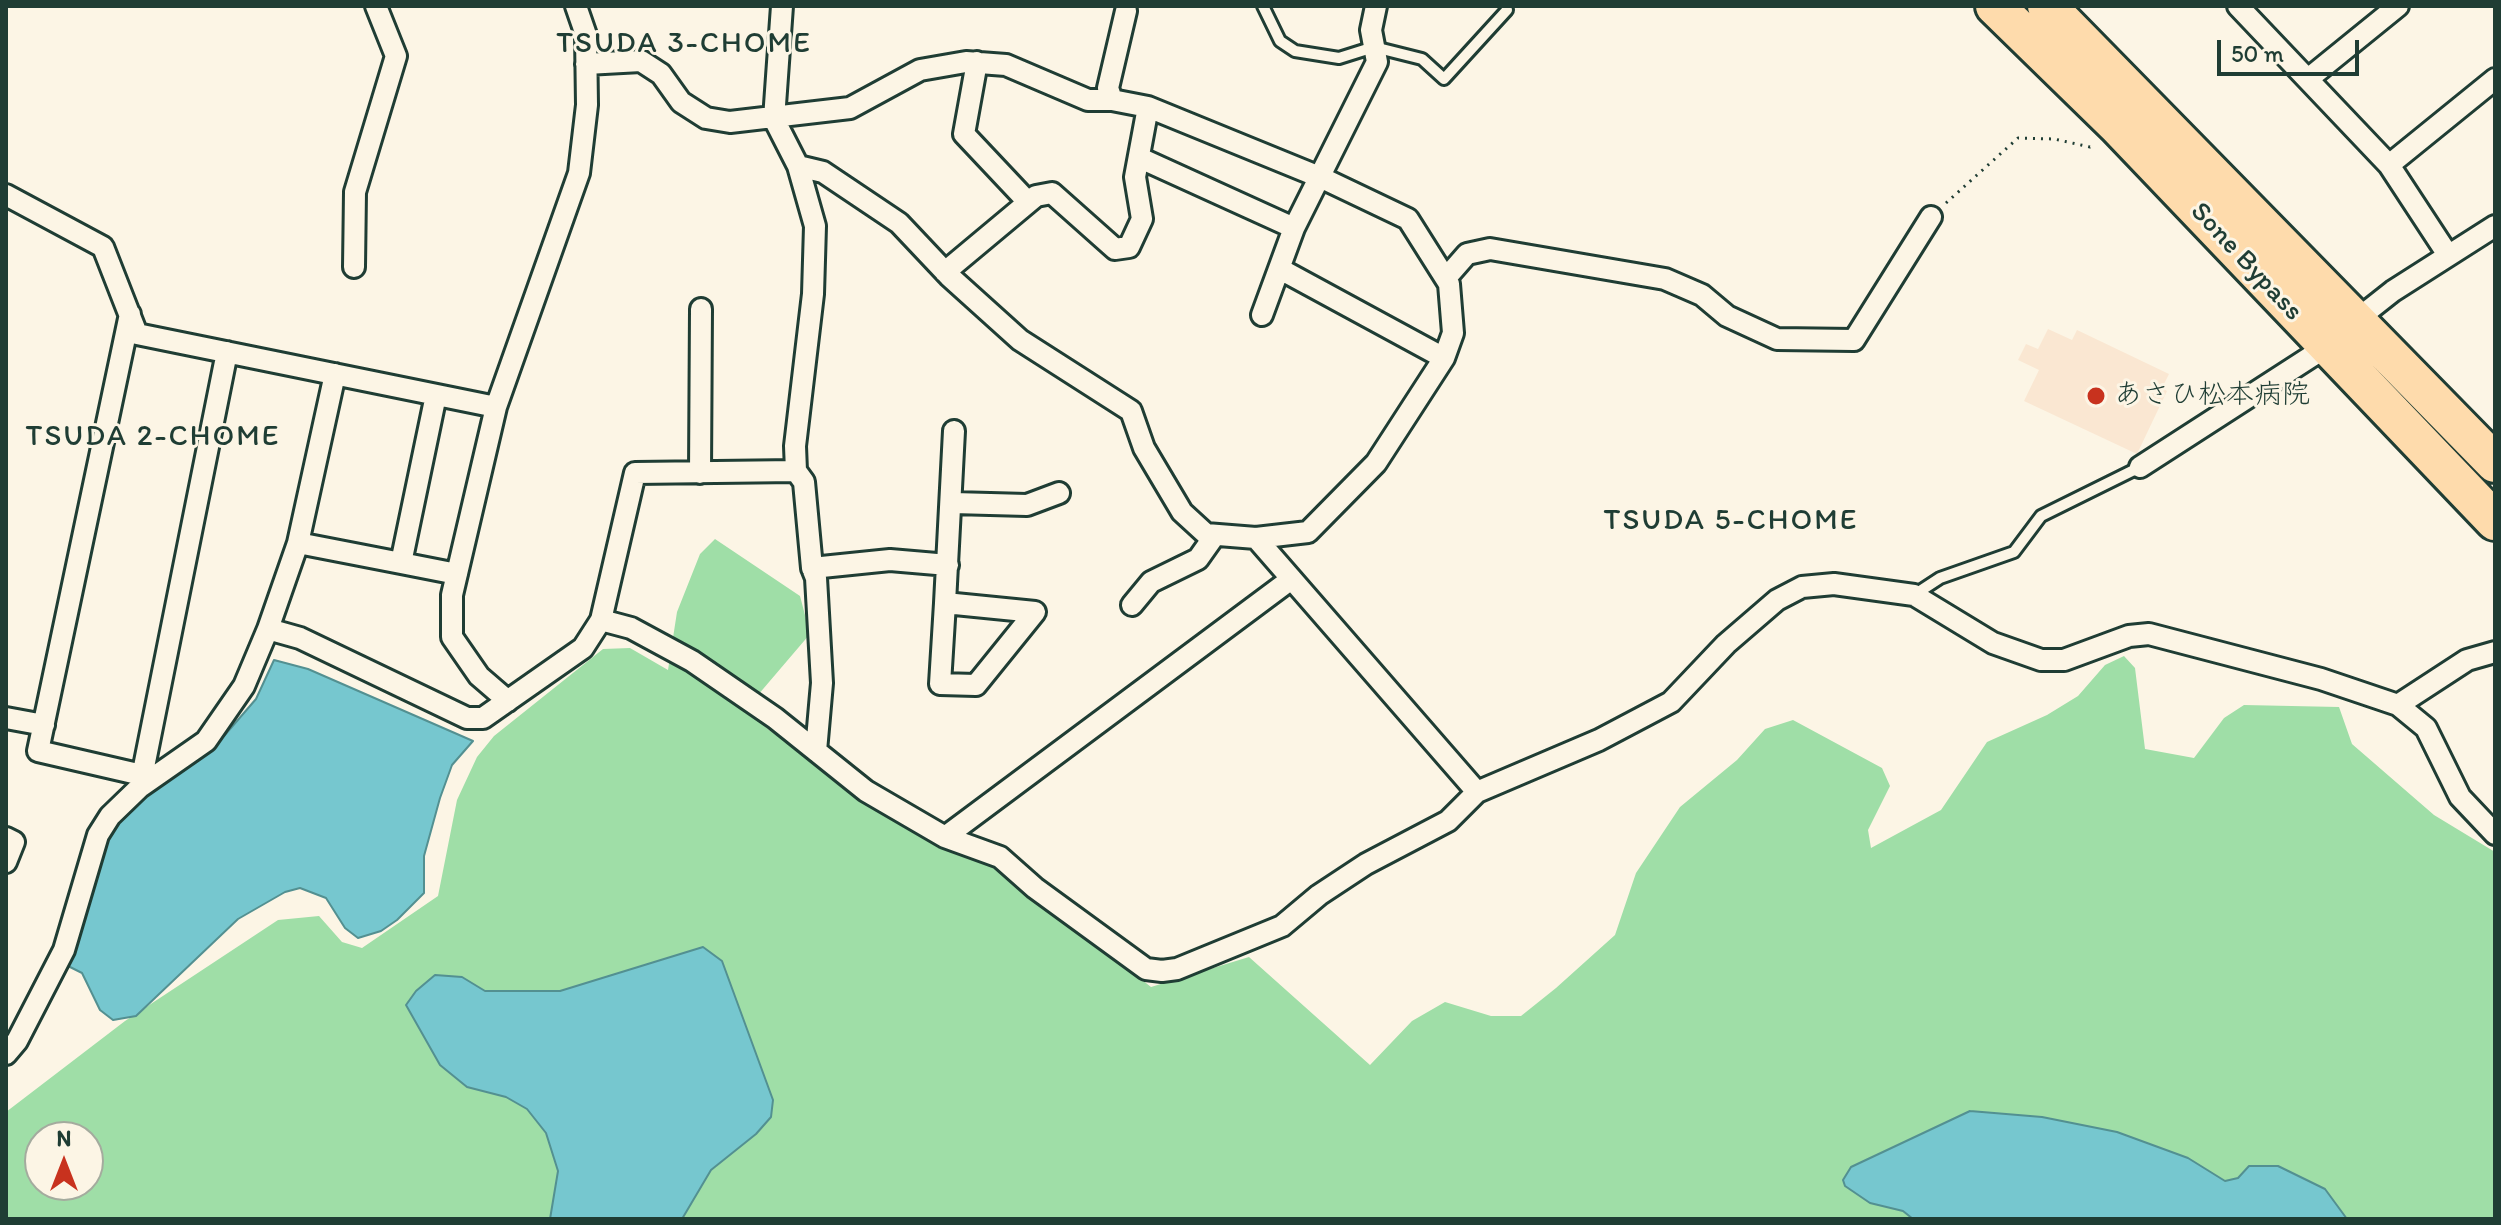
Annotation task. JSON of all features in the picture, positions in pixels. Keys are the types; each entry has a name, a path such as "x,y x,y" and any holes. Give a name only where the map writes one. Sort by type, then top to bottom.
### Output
{"highway":[{"name":"Sone Bypass","path":"1995,6 2118,126 2495,521"},
{"path":"2014,6 2032,42"},
{"name":"Sone Bypass","path":"2047,6 2495,463"}],"street":[{"path":"354,267 355,192 396,56 376,6"},
{"path":"508,701 479,676 452,637 452,595 496,407 579,173 587,105 586,35 576,6"},
{"path":"782,6 774,119 798,166 815,226 813,294 796,432 796,471 804,482 812,568 816,578 822,683 816,751"},
{"path":"1262,315 1294,228 1322,178 1377,62 1371,30 1376,6"},
{"path":"2238,6 2389,165 2448,255"},
{"path":"2308,79 2398,6"},
{"path":"1112,100 1108,88 1126,11"},
{"path":"586,64 641,61 661,74 681,102 706,118 730,122 850,108 920,70 977,62 1006,65 1088,100 1112,100 1148,107 1322,178 1408,219 1446,278 1453,333 1444,358 1376,463 1308,532 1256,538 1206,534 1182,512 1144,448 1131,411 1020,340 945,272 899,223 823,172 798,166"},
{"path":"977,62 964,134 1028,202"},
{"path":"2389,165 2495,79"},
{"path":"945,272 1036,196 1052,193 1115,249 1129,247 1142,219 1135,177 1148,107"},
{"path":"1140,158 1294,228"},
{"path":"6,195 103,247 137,334 496,407"},
{"path":"1446,278 1467,254 1490,249 1665,279 1702,295 1727,316 1777,339 1854,340 1931,217"},
{"path":"2355,321 2393,291 2495,226"},
{"path":"1280,269 1444,358"},
{"path":"700,473 701,309"},
{"path":"130,314 38,751 141,781"},
{"path":"2140,467 2326,347"},
{"path":"141,781 227,352"},
{"path":"10,1044 64,950 98,835 110,816 141,781 206,741 244,686 298,543 335,374"},
{"path":"401,563 436,395"},
{"path":"945,603 1035,612 976,685 940,684 945,603 953,503 954,431"},
{"path":"268,629 300,638 467,718 483,718 583,648 601,620 635,473 796,471"},
{"path":"953,503 1027,505 1059,493"},
{"path":"1132,605 1151,582 1198,559 1215,535"},
{"path":"1256,538 1477,792"},
{"path":"298,543 457,574"},
{"path":"812,568 890,560 948,565"},
{"path":"945,837 1290,580"},
{"path":"601,620 631,628 692,661 866,791 945,837 1000,857 1035,888 1146,969 1162,971 1177,969 1282,926 1319,895 1366,864 1448,821 1477,792 1599,740 1671,702 1747,626 1777,600 1802,587 1834,584 1914,595 1993,643 2041,660 2064,660 2129,636 2149,634 2321,679 2398,705 2426,728 2460,797 2495,834"},
{"path":"2398,705 2467,660 2495,652"},
{"path":"6,718 44,725"},
{"path":"6,838 14,842 6,862"}],"lane":[{"path":"1263,6 1280,41 1308,55 1339,58 1374,47 1422,59 1444,79 1507,10"},
{"path":"1914,595 1940,578 2014,552 2041,516 2140,467"}],"path":[{"path":"1931,217 2018,138 2054,139 2090,147 2118,126"}],"shaded area":[{"name":"あさひ松本病院","path":"2048,329 2072,340 2077,330 2169,374 2162,388 2167,391 2137,454 2024,401 2039,370 2018,360 2026,344 2038,349"}],"green space":[{"path":"715,539 800,596 810,634 746,709 769,730 856,786 880,812 997,864 1151,987 1249,957 1370,1065 1412,1021 1445,1002 1491,1016 1521,1016 1556,988 1615,935 1636,873 1680,807 1737,760 1765,729 1793,720 1882,768 1890,786 1868,830 1871,848 1941,810 1987,742 2047,715 2078,696 2105,665 2124,656 2135,668 2145,749 2194,758 2224,718 2244,705 2339,707 2352,744 2434,815 2495,852 2495,1219 6,1219 6,1112 125,1021 278,920 319,916 342,942 362,948 438,896 457,800 477,757 494,736 603,649 630,648 668,670 677,612 700,554"}],"water":[{"path":"274,660 308,669 473,741 452,765 440,798 424,856 424,893 381,931 358,938 345,928 326,898 300,888 285,892 238,919 136,1016 113,1020 100,1010 82,973 64,964 103,848 113,826 135,803 224,736 256,699"},
{"path":"703,947 722,961 773,1100 771,1117 756,1134 711,1170 682,1219 550,1219 558,1171 546,1133 527,1109 506,1097 467,1087 440,1065 406,1005 416,991 435,975 462,977 485,991 560,991"},
{"path":"1970,1111 2042,1117 2117,1132 2188,1158 2225,1181 2238,1178 2249,1166 2278,1166 2325,1189 2347,1219 1913,1219 1903,1211 1870,1203 1845,1186 1843,1180 1851,1167"}],"place":[{"name":"あさひ松本病院","path":"2096,396"}],"district":[{"name":"TSUDA 3-CHOME","path":"684,44"},
{"name":"TSUDA 2-CHOME","path":"153,437"},
{"name":"TSUDA 5-CHOME","path":"1731,521"}]}
